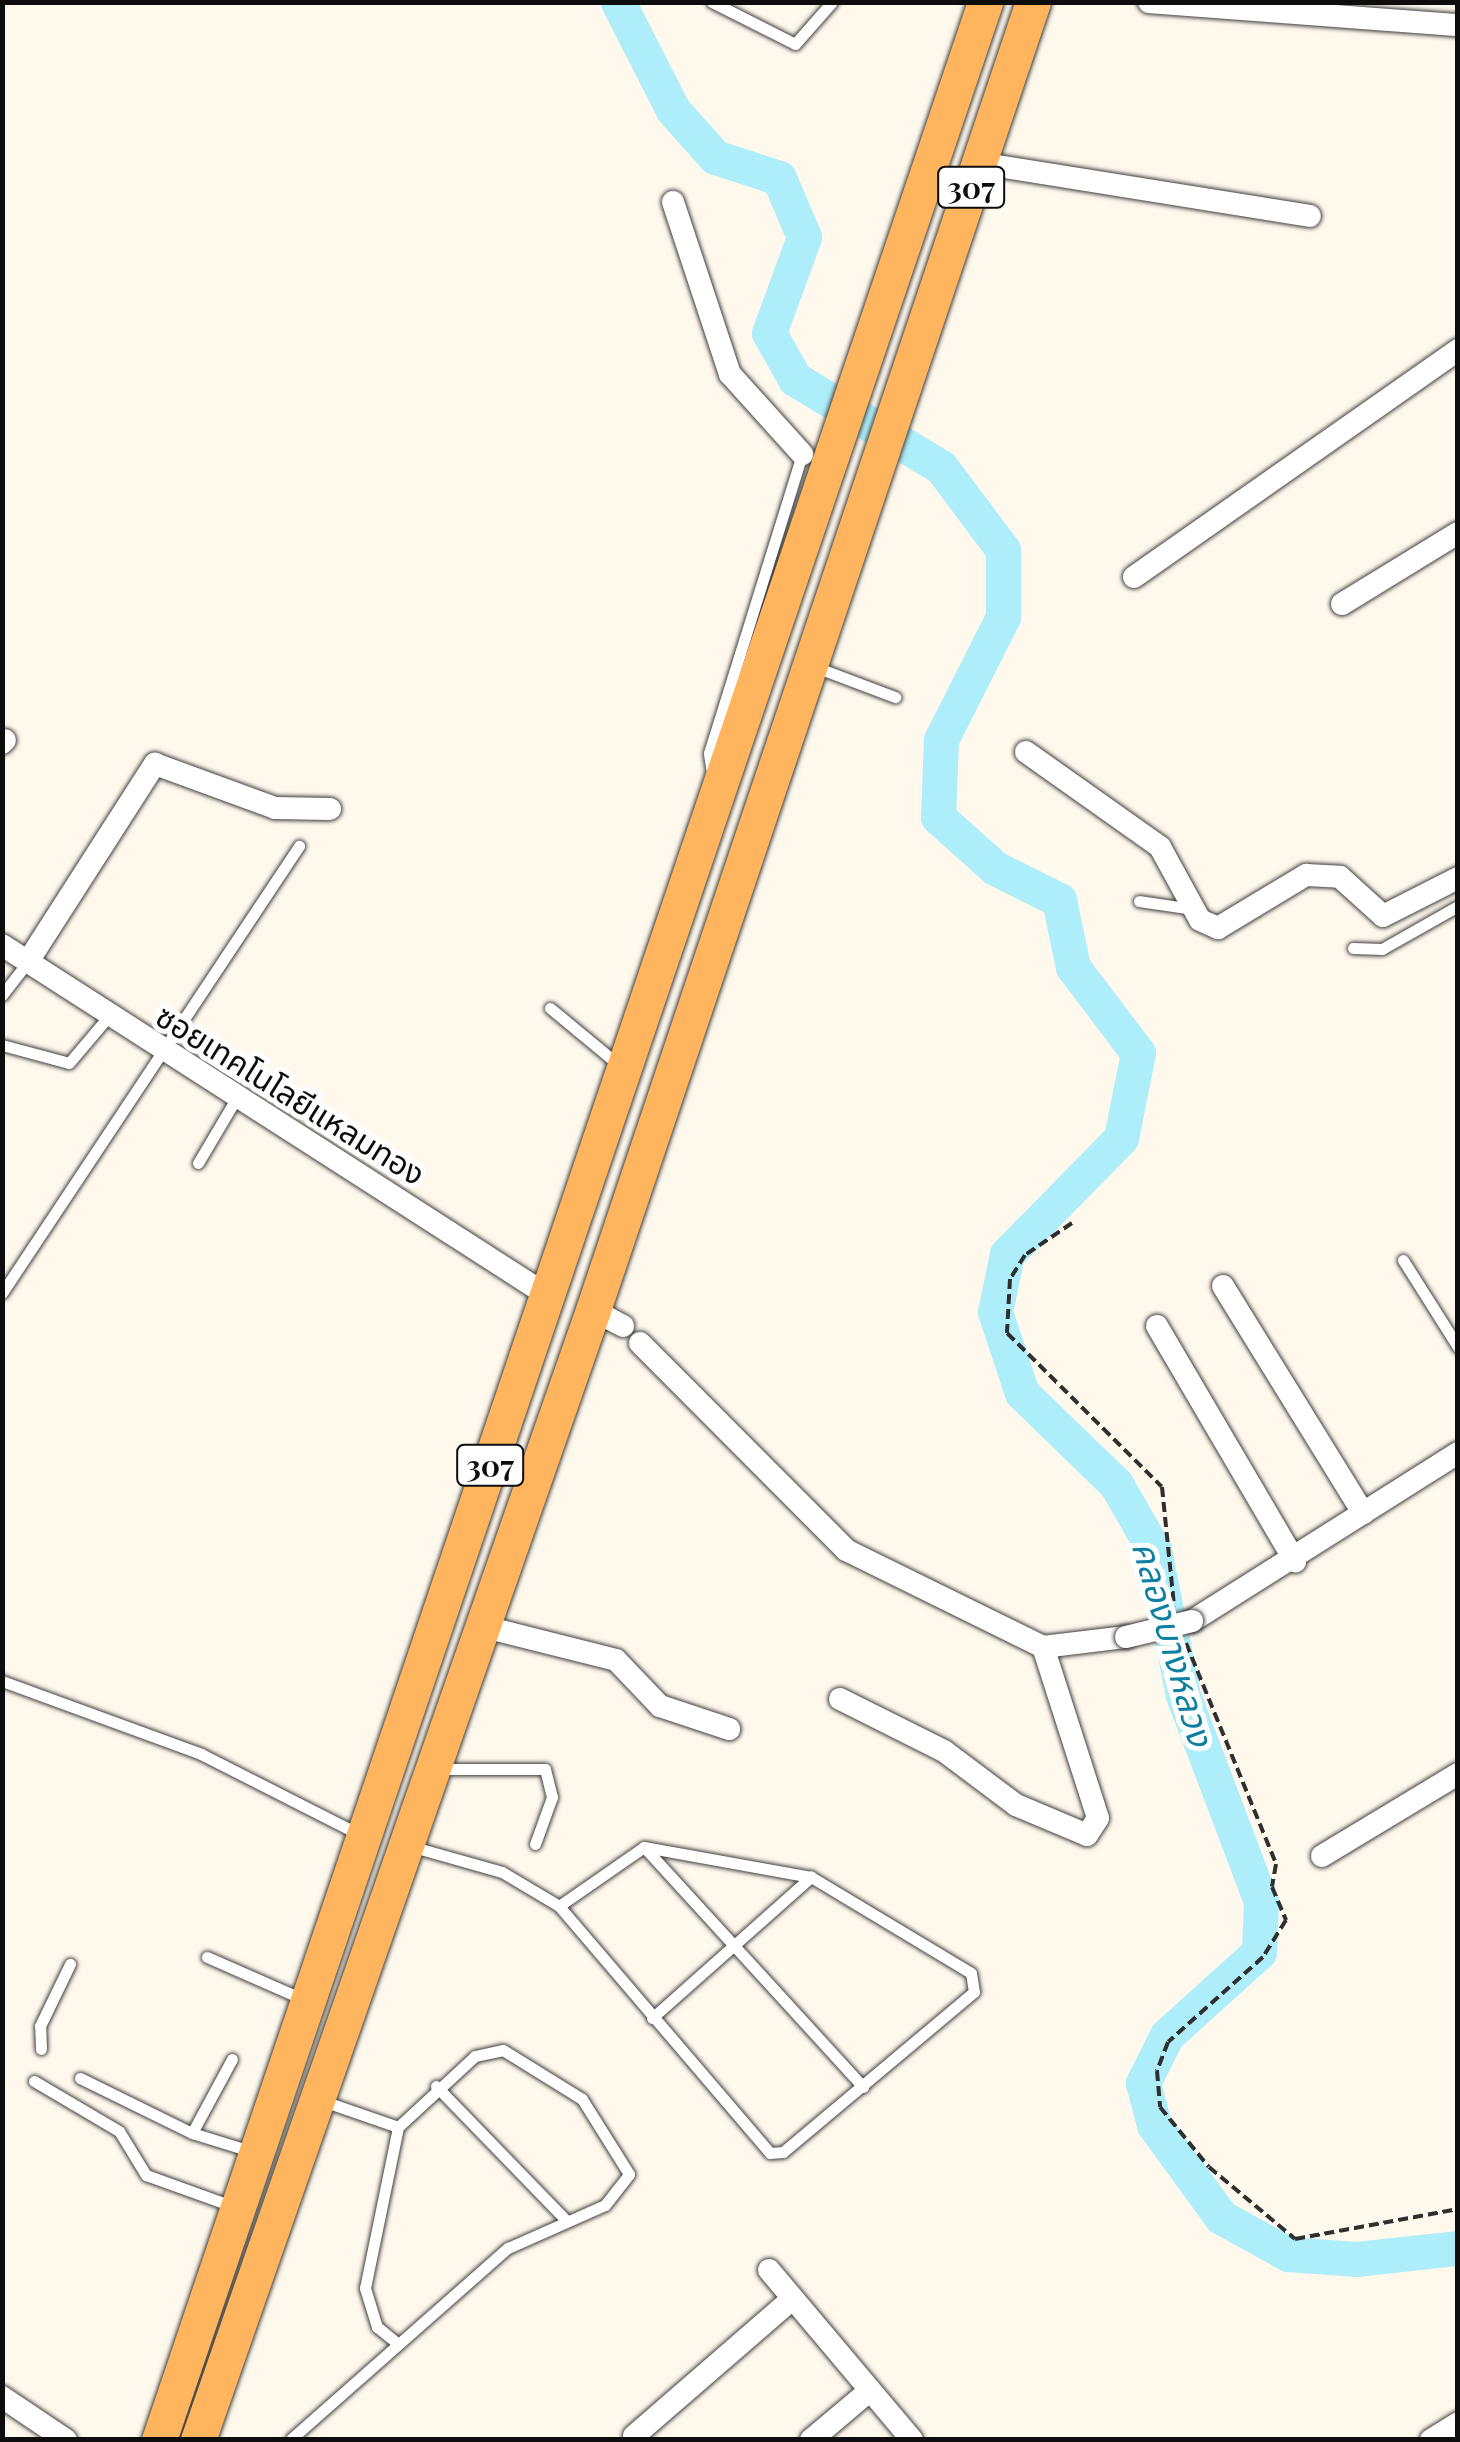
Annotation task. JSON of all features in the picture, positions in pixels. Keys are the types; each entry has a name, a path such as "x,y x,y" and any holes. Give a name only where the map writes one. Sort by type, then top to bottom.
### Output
{"main road":[{"name":"307","path":"160,2440 715,797 871,357 985,2"},
{"name":"307","path":"198,2440 401,1844 481,1626 619,1326 808,665 1033,2"},
{"path":"280,2087 316,2098"}],"street":[{"path":"1149,2 1458,25"},
{"path":"980,163 1310,216"},
{"path":"673,202 730,374 802,454"},
{"path":"1134,577 1458,350"},
{"path":"1342,604 1458,533"},
{"path":"1026,752 1160,847 1195,909 1218,928 1290,881 1323,872 1384,916 1458,878"},
{"path":"27,963 155,764 275,808 330,809"},
{"name":"ซอยเทคโนโลยีแหลมทอง","path":"2,945 107,1018 547,1295"},
{"path":"1222,1286 1363,1513"},
{"path":"619,1326 846,1550 1043,1648 1185,1627 1295,1561 1458,1453"},
{"path":"1157,1326 1295,1561"},
{"path":"481,1626 616,1660 660,1706 729,1729"},
{"path":"840,1699 944,1750 1074,1837 1088,1835 1098,1818 1043,1648"},
{"path":"1322,1856 1458,1774"},
{"path":"769,2270 912,2440"},
{"path":"634,2436 792,2299"},
{"path":"811,2440 868,2392"},
{"path":"2,2397 66,2440"},
{"path":"1430,2440 1458,2423"}],"lane":[{"path":"712,2 795,44 830,6 815,2"},
{"path":"715,797 709,753 802,454"},
{"path":"808,665 895,697"},
{"path":"2,1294 299,846"},
{"path":"1139,901 1195,909"},
{"path":"1353,948 1382,948 1458,906"},
{"path":"2,995 27,963"},
{"path":"550,1008 624,1069"},
{"path":"2,1044 69,1064 107,1018"},
{"path":"198,1163 237,1097"},
{"path":"1403,1260 1458,1346"},
{"path":"2,1681 201,1754 365,1837"},
{"path":"429,1768 545,1769 552,1796 535,1844"},
{"path":"401,1844 502,1872 559,1906 770,2153 955,2016 975,1980 811,1877 644,1846 559,1906"},
{"path":"644,1846 738,1944 863,2086"},
{"path":"652,2018 811,1877"},
{"path":"207,1957 309,2002"},
{"path":"41,2049 40,2026 70,1964"},
{"path":"291,2438 508,2248 605,2206 628,2181 623,2156 582,2099 504,2050 475,2056 436,2086 398,2127 366,2288 377,2327 397,2343"},
{"path":"192,2133 232,2059"},
{"path":"80,2078 192,2133 258,2154"},
{"path":"34,2081 118,2131 146,2175 241,2208"},
{"path":"436,2086 567,2220"},
{"path":"316,2098 398,2127"}],"path":[{"path":"1072,1223 1025,1255 1010,1279 1007,1333 1162,1486 1185,1627 1276,1864 1272,1888 1286,1920 1263,1957 1162,2052 1160,2107 1223,2180 1295,2239 1458,2209"}],"waterway":[{"name":"คลองบางหลวง","path":"618,2 673,110 715,157 779,178 804,237 769,333 795,379 941,467 1003,550 1003,617 941,740 938,817 995,868 1059,900 1073,967 1138,1053 1121,1138 1007,1254 995,1312 1022,1393 1116,1484 1154,1550 1183,1695 1261,1901 1259,1952 1167,2035 1143,2083 1154,2125 1221,2217 1288,2254 1356,2259 1458,2248"}]}
